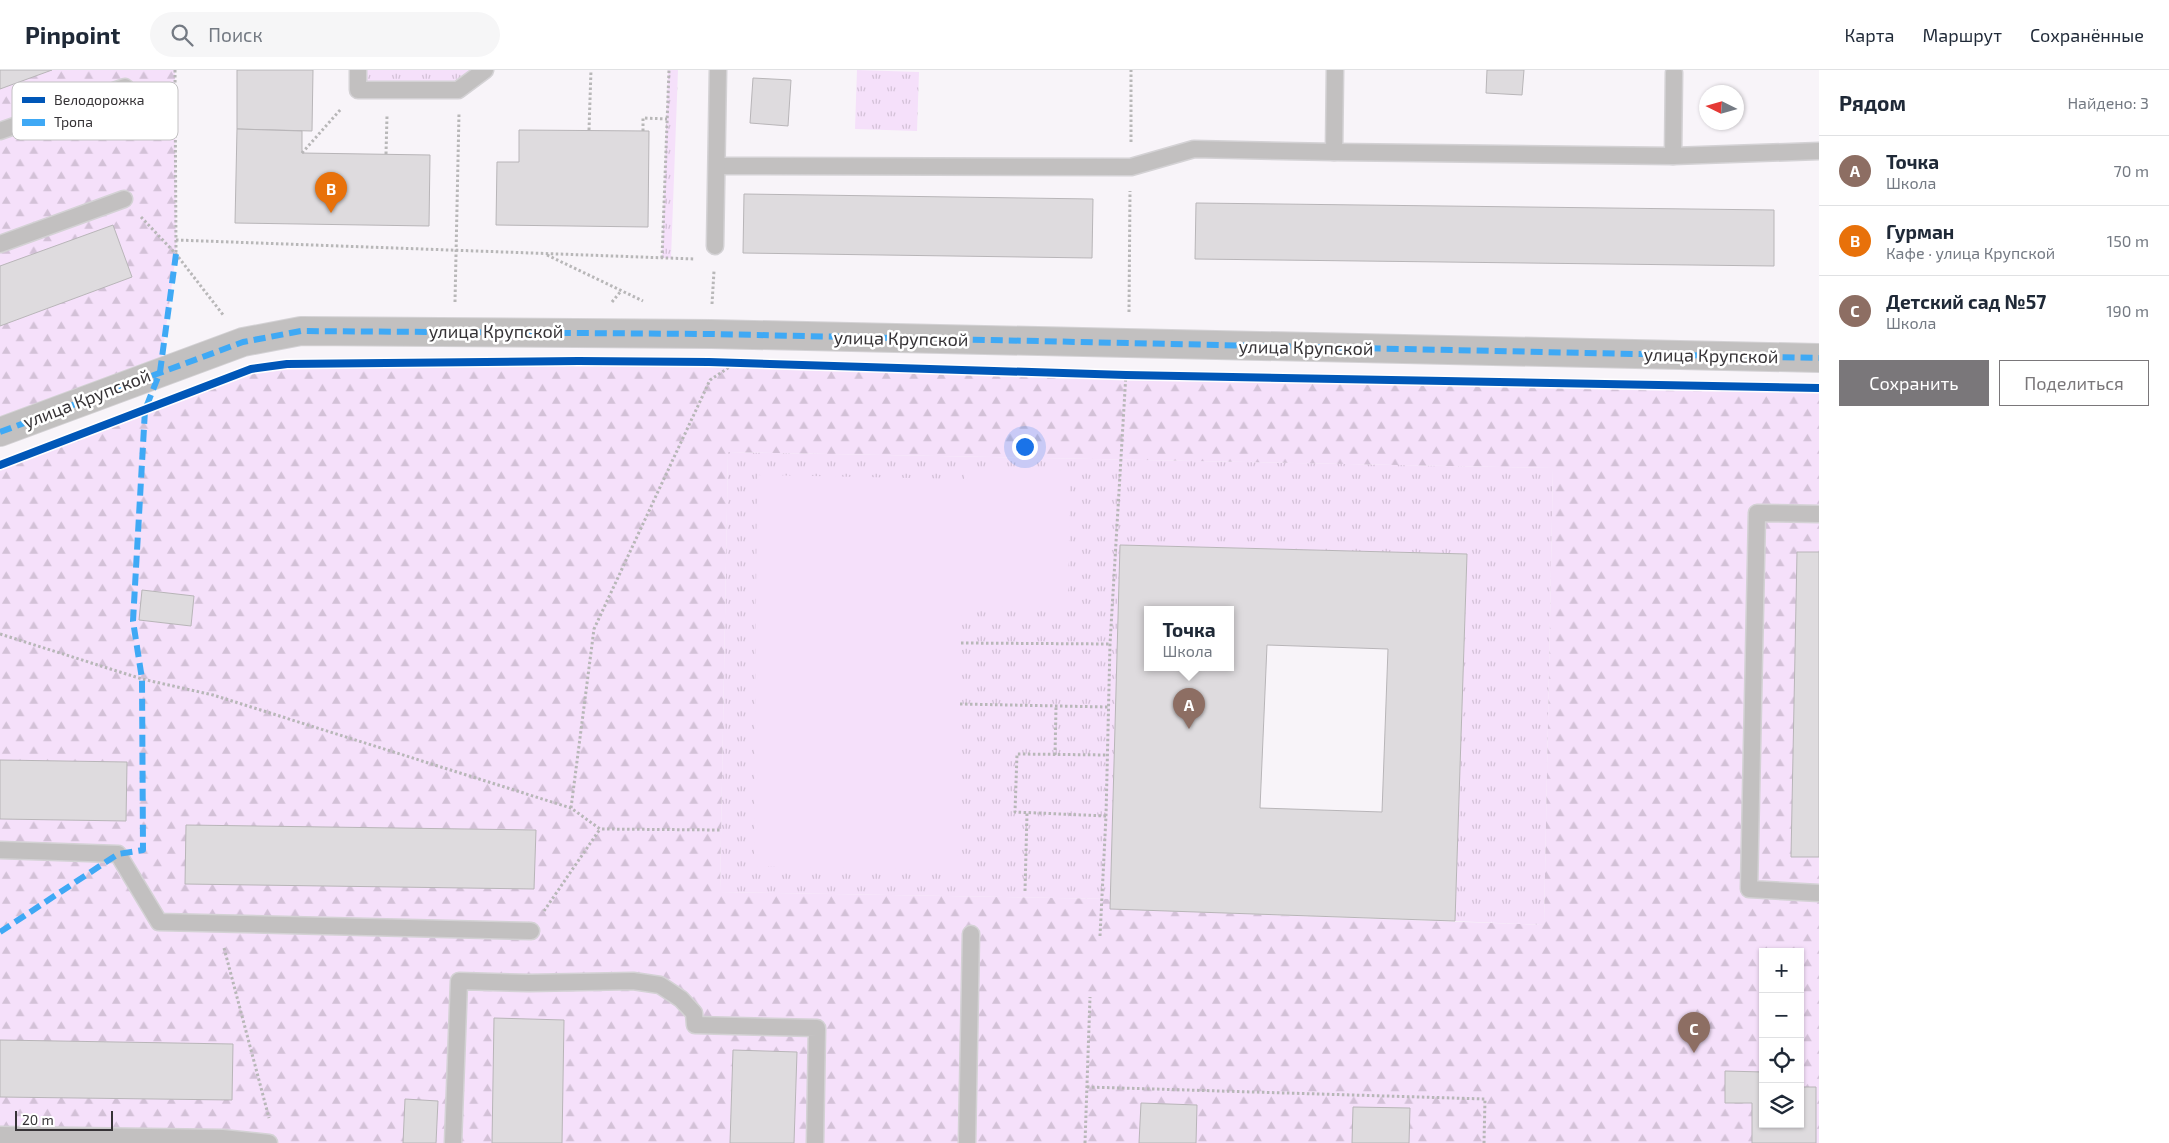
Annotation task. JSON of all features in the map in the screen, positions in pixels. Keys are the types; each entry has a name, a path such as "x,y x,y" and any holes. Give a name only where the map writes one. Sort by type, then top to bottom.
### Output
{"street":[{"name":"улица Крупской","path":"0,432 243,342 301,331 711,334 1819,358"}],"lane":[{"path":"358,70 358,90 458,90 485,70"},
{"path":"715,246 718,70"},
{"path":"1334,152 1335,70"},
{"path":"1673,156 1674,73"},
{"path":"0,131 12,127"},
{"path":"716,166 1131,167 1194,149 1673,156 1819,151"},
{"path":"0,244 124,199"},
{"path":"1819,514 1757,513 1749,889 1819,893"},
{"path":"0,850 118,854 159,922 531,931"},
{"path":"967,1143 971,934"},
{"path":"453,1143 459,981 529,983 633,981 660,985 681,999 694,1013 696,1025 818,1028 815,1143"},
{"path":"0,1135 222,1138 269,1143"}],"path":[{"path":"589,130 591,70"},
{"path":"662,258 669,70"},
{"path":"1100,936 1106,816 1110,644 1128,344 1131,70"},
{"path":"302,153 358,90"},
{"path":"386,154 388,90"},
{"path":"454,332 458,90"},
{"path":"643,130 643,118 667,119"},
{"path":"175,140 176,254"},
{"path":"124,199 176,254 243,342"},
{"path":"176,240 697,260"},
{"path":"545,254 645,302"},
{"path":"718,363 735,363"},
{"path":"571,808 594,629 710,380 735,363"},
{"path":"1116,375 1136,375"},
{"path":"0,634 142,679 213,695 571,808 600,829 721,830"},
{"path":"961,643 1110,644"},
{"path":"960,704 1108,707"},
{"path":"1055,755 1056,707"},
{"path":"1106,816 1015,812 1017,754 1107,755"},
{"path":"1025,891 1027,813"},
{"path":"531,931 600,829"},
{"path":"218,924 270,1124"},
{"path":"1085,1143 1090,997"},
{"path":"1087,1087 1485,1099 1484,1143"}],"green space":[{"path":"0,70 175,70 175,82 12,82 12,140 175,140 176,254 160,372 0,435"},
{"path":"358,70 485,70 458,90 358,90"},
{"path":"668,70 678,70 671,258 662,258"},
{"path":"857,70 919,72 917,131 855,129"},
{"path":"709,362 1819,388 1819,1143 0,1143 0,465 251,369","holes":["728,452 1553,468 1544,925 1110,909 1110,899 720,892"]},
{"path":"728,452 1553,468 1544,925 1455,921 1467,554 1120,545 1110,899 720,892"},
{"path":"965,470 1070,471 1068,607 962,606 957,870 754,866 757,475 964,479"}],"building":[{"path":"0,70 52,70 19,82 12,82 12,85 0,89"},
{"path":"237,70 313,70 312,131 237,129"},
{"path":"1487,70 1524,70 1522,95 1486,93"},
{"path":"753,78 791,80 788,126 750,123"},
{"path":"237,129 302,131 302,153 430,155 429,226 235,223"},
{"path":"519,130 649,131 648,227 496,225 497,162 519,162"},
{"path":"744,194 1093,199 1092,258 743,253"},
{"path":"1196,203 1774,210 1774,266 1195,259"},
{"path":"113,225 132,277 0,326 0,266"},
{"path":"1120,545 1467,554 1455,921 1110,909","holes":["1267,645 1388,649 1382,812 1260,808"]},
{"path":"1797,552 1819,552 1819,857 1791,857"},
{"path":"142,590 194,596 191,626 139,620"},
{"path":"0,760 127,762 126,821 0,819"},
{"path":"186,825 536,830 534,889 185,884"},
{"path":"494,1018 564,1020 562,1143 492,1143"},
{"path":"0,1040 233,1044 232,1100 0,1097"},
{"path":"733,1050 797,1052 794,1143 730,1143"},
{"path":"1725,1071 1759,1072 1759,1128 1804,1128 1804,1087 1816,1087 1816,1143 1752,1143 1752,1103 1725,1103"},
{"path":"405,1099 438,1101 436,1143 403,1143"},
{"path":"1141,1103 1197,1105 1196,1143 1139,1143"},
{"path":"1353,1107 1410,1108 1409,1143 1352,1143"}],"marked path":[{"path":"0,932 118,854 143,850 142,679 133,621 145,410 160,372 176,254"},
{"path":"0,432 243,342 301,331 711,334 1819,358"}],"cycle path":[{"path":"0,465 251,369 287,364 578,361 709,362 1126,375 1819,388"}],"place":[{"name":"Гурман","path":"331,213"},
{"name":"Точка","path":"1189,729"},
{"name":"Детский сад №57","path":"1694,1053"}]}
